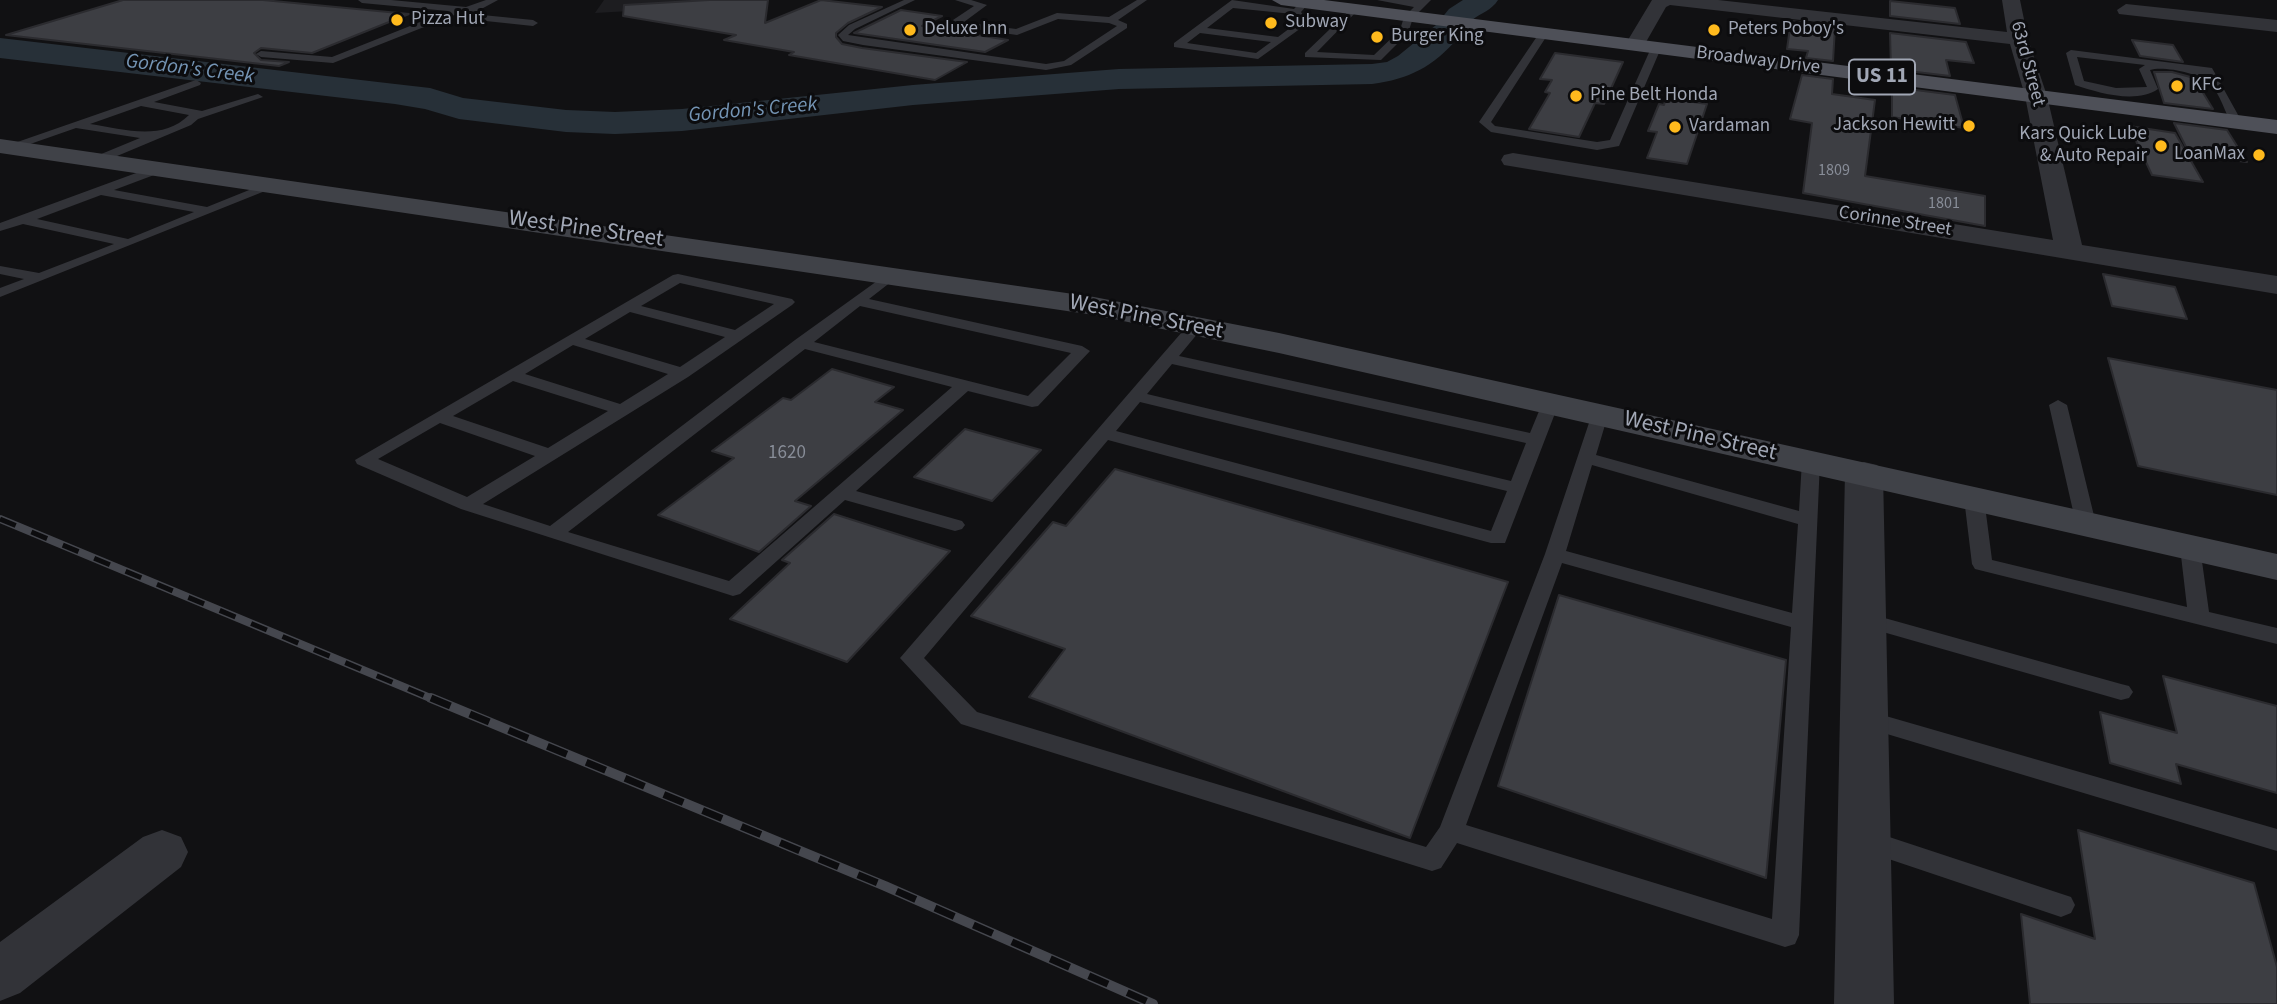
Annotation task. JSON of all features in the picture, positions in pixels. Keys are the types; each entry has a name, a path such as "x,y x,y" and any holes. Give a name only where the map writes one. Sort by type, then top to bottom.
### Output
{"main road":[{"name":"Broadway Drive","path":"1294,5 1415,11 1543,34 2036,96 2144,102 2236,122 2277,127"}],"street":[{"path":"1645,47 1659,3 1669,0 2018,39"},
{"name":"63rd Street","path":"2011,0 2018,39 2036,96 2069,251"},
{"path":"2126,10 2277,26"},
{"name":"West Pine Street","path":"5,147 99,175 158,169 1094,306 1811,461 2277,567"},
{"name":"Corinne Street","path":"1513,160 2277,285"},
{"path":"1864,473 1864,1004"},
{"path":"0,975 162,852"}],"lane":[{"path":"362,0 463,10"},
{"path":"261,54 332,60 494,0"},
{"path":"911,0 852,27 843,35 846,39 863,42 1046,67 1067,63 1124,26 1111,20 1057,16 1017,32 961,24 958,20 982,5 959,0"},
{"path":"1111,20 1143,0"},
{"path":"1354,9 1309,55 1373,54 1395,36 1415,11 1381,0"},
{"path":"1235,2 1294,5 1303,23 1258,56 1178,45 1235,2"},
{"path":"463,10 467,16 533,23"},
{"path":"1200,30 1279,40"},
{"path":"1543,34 1485,122 1491,129 1597,146 1615,143 1645,47"},
{"path":"2144,102 2079,83 2071,53 2128,65 2208,70 2236,122"},
{"path":"2144,102 2152,89 2144,69 2152,65 2189,70 2215,82"},
{"path":"2135,82 2144,102"},
{"path":"5,147 195,83"},
{"path":"194,117 258,97"},
{"path":"0,227 22,219 99,175 155,137 187,124 198,113 140,103"},
{"path":"73,124 155,137"},
{"path":"99,175 209,211"},
{"path":"0,293 274,185"},
{"path":"22,219 129,243"},
{"path":"0,270 40,278"},
{"path":"554,534 891,275"},
{"path":"468,505 682,373 787,302 678,278 364,460 468,505 733,589 965,384"},
{"path":"802,342 1032,402 1082,351 858,301"},
{"path":"628,307 740,336"},
{"path":"1195,327 911,658 970,718 1432,860 1451,831 1555,554 1599,415"},
{"path":"572,340 682,373"},
{"path":"1168,358 1536,440"},
{"path":"512,375 623,410"},
{"path":"1136,396 1518,488"},
{"path":"1104,433 1497,539 1550,404"},
{"path":"2058,405 2086,524"},
{"path":"440,417 550,454"},
{"path":"1586,458 1807,520"},
{"path":"1451,831 1785,935 1811,461"},
{"path":"842,493 955,525"},
{"path":"1974,498 1982,564 2277,636"},
{"path":"2190,547 2199,618"},
{"path":"1555,554 1802,623"},
{"path":"1863,619 2121,692"},
{"path":"1864,718 2277,840"},
{"path":"1863,839 2061,905"}],"shaded area":[{"path":"604,0 743,0 733,5 595,13"}],"building":[{"path":"123,0 263,0 409,14 312,53 261,48 254,53 261,60 289,62 279,66 6,35"},
{"path":"768,0 765,23 821,0 882,7 848,23 836,33 836,37 842,44 862,48 967,62 935,80 789,55 794,52 724,40 736,35 623,16 624,5"},
{"path":"1890,1 1955,8 1960,24 1890,16"},
{"path":"901,10 942,16 922,26 1008,40 985,52 854,33"},
{"path":"1791,21 1835,27 1833,61 1806,58 1808,51 1787,49"},
{"path":"1890,33 1966,42 1974,63 1946,60 1950,76 1891,69"},
{"path":"2132,40 2173,45 2183,62 2140,56"},
{"name":"Pine Belt Honda","path":"1555,53 1623,62 1604,104 1595,103 1579,137 1529,129 1550,93 1545,92 1552,80 1540,79"},
{"name":"KFC","path":"2154,72 2172,72 2194,78 2213,109 2164,103"},
{"path":"1802,75 1833,79 1832,94 1875,100 1865,176 1985,196 1985,226 1803,193 1812,123 1790,119"},
{"path":"1892,87 1955,95 1964,128 1892,117"},
{"name":"Vardaman","path":"1666,98 1707,104 1687,164 1647,158 1657,132 1648,131 1659,104 1664,105"},
{"path":"2174,123 2227,130 2247,162 2190,155"},
{"name":"Kars Quick Lube & Auto Repair","path":"2129,126 2175,133 2203,182 2152,175"},
{"path":"2103,274 2175,287 2187,319 2112,306"},
{"path":"2108,358 2277,390 2277,495 2138,466"},
{"path":"832,369 894,387 875,402 903,410 795,501 811,506 759,552 658,515 734,458 712,451 783,398 791,400"},
{"path":"965,429 1041,450 992,501 914,477"},
{"path":"1115,469 1508,582 1410,838 1029,697 1065,649 971,616 1053,522 1066,526"},
{"path":"834,514 950,551 847,662 730,619 790,563 782,560"},
{"path":"1559,595 1786,660 1766,878 1498,786"},
{"path":"2163,676 2277,706 2277,793 2176,764 2181,784 2110,763 2100,712 2177,733"},
{"path":"2078,830 2254,883 2277,967 2277,1004 2030,1004 2021,914 2095,939"}],"waterway":[{"name":"Gordon's Creek","path":"0,48 395,94 430,99 459,108 566,121 615,123 682,120 913,95 1119,79 1372,74 1395,71 1410,63 1447,32 1459,15 1484,0"}],"railway":[{"path":"0,519 435,700"},
{"path":"431,698 885,886 1153,1004"}],"place":[{"name":"Pizza Hut","path":"397,20"},
{"name":"Subway","path":"1271,23"},
{"name":"Deluxe Inn","path":"910,30"},
{"name":"Peters Poboy's","path":"1714,30"},
{"name":"Burger King","path":"1377,37"},
{"name":"KFC","path":"2177,86"},
{"name":"Pine Belt Honda","path":"1576,96"},
{"name":"Jackson Hewitt","path":"1969,126"},
{"name":"Vardaman","path":"1675,127"},
{"name":"Kars Quick Lube & Auto Repair","path":"2161,146"},
{"name":"LoanMax","path":"2259,155"}]}
